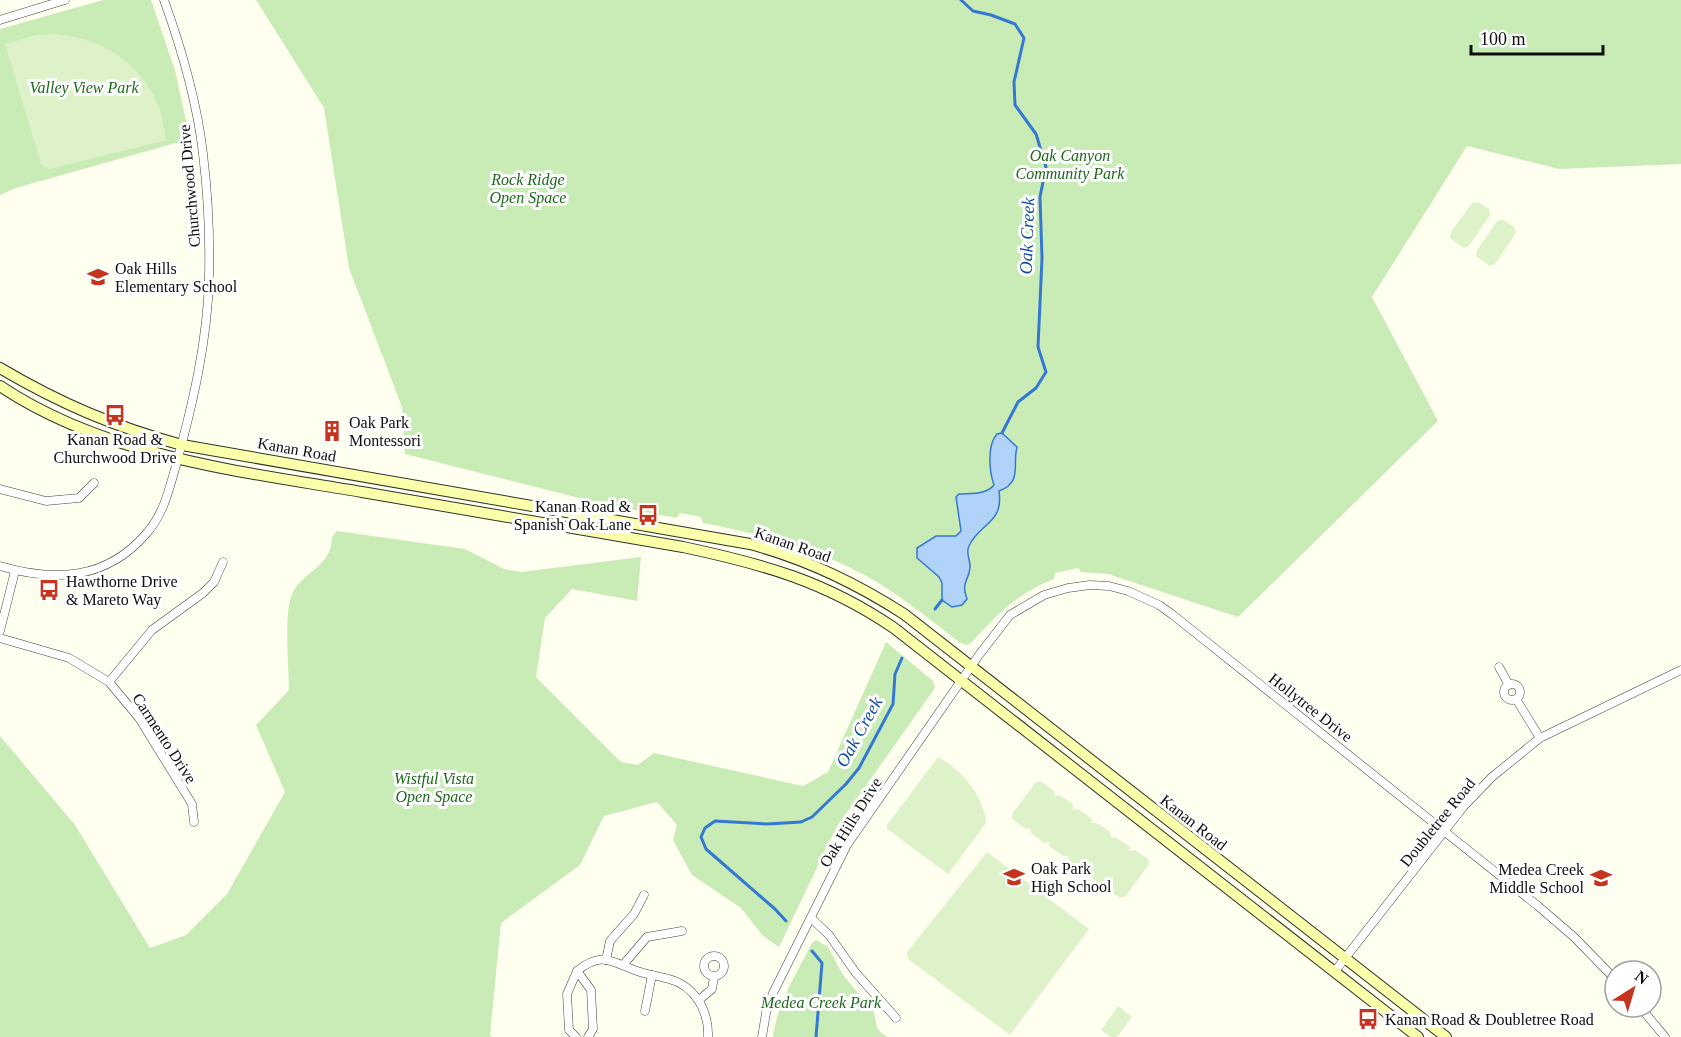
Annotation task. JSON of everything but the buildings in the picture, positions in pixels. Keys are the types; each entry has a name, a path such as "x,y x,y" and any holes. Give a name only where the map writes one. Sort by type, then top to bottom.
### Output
{"main road":[{"name":"Kanan Road","path":"0,368 91,416 182,445 686,532 771,550 820,568 877,597 904,614 1446,1037"},
{"name":"Kanan Road","path":"0,386 39,409 79,428 134,447 178,458 297,481 683,547 758,564 813,582 894,628 1418,1037"}],"street":[{"path":"0,20 65,0"},
{"name":"Churchwood Drive","path":"0,567 41,576 70,575 98,568 125,554 146,535 170,492 198,365 206,309 209,278 209,213 203,152 193,95 178,39 164,0"},
{"path":"0,489 46,501 79,498 94,483"},
{"path":"109,682 152,630 193,601 214,582 223,562"},
{"path":"0,631 15,571"},
{"name":"Hollytree Drive","path":"971,667 1010,615 1044,595 1068,588 1090,585 1109,586 1152,601 1173,615 1538,906 1574,937 1603,967"},
{"name":"Carmento Drive","path":"0,638 69,658 109,682 139,718 192,804 194,822"},
{"name":"Oak Hills Drive","path":"762,1037 766,1013 773,993 855,833 971,667"},
{"path":"1499,667 1509,685 1504,688 1504,696 1508,699 1516,699 1540,738"},
{"name":"Doubletree Road","path":"1335,971 1468,802 1486,784 1540,738 1681,670"},
{"path":"606,960 610,941 633,914 644,895"},
{"path":"811,918 829,935 856,973 896,1018"},
{"path":"623,965 647,937 682,931"},
{"path":"576,1037 569,1030 567,994 577,971 590,961 606,960 683,984 699,1000 708,1026 708,1037"},
{"path":"577,971 591,990 593,1029 588,1037"},
{"path":"645,1011 652,975"},
{"path":"699,1000 712,988 714,977"},
{"path":"1650,1019 1665,1037"}],"green space":[{"name":"Valley View Park","path":"103,0 151,0 175,70 190,139 16,188 0,195 0,29"},
{"path":"256,0 1681,0 1681,164 1559,169 1467,146 1372,297 1438,421 1238,617 1108,574 1081,572 1078,568 1055,573 1054,579 1018,598 971,643 966,645 877,582 836,561 793,545 748,532 703,523 701,517 680,513 676,518 595,502 405,454 402,407 349,268 324,108"},
{"path":"37,35 72,36 104,47 131,66 152,92 160,112 166,140 49,169 41,164 5,44"},
{"path":"1478,202 1489,209 1490,215 1469,246 1464,248 1450,238 1451,232 1472,203"},
{"path":"1498,220 1504,220 1514,227 1516,233 1495,264 1490,266 1476,256 1477,250"},
{"name":"Wistful Vista Open Space","path":"337,531 465,549 504,569 521,572 641,557 637,601 572,589 545,618 536,677 621,762 638,765 654,753 803,786 828,772 886,642 933,681 935,688 836,828 779,947 763,936 741,908 692,875 673,840 677,825 657,802 604,816 580,865 501,923 490,1035 492,1037 0,1037 0,736 75,825 150,948 186,935 227,894 285,792 256,725 289,690 287,625 293,592 323,562 331,547 332,537"},
{"path":"938,757 947,762 969,783 980,801 986,820 948,874 887,829 887,825"},
{"path":"1041,781 1054,791 1055,796 1059,795 1073,804 1073,810 1078,809 1091,818 1092,823 1097,823 1110,832 1111,837 1129,846 1130,851 1135,850 1148,859 1149,864 1125,897 1120,898 1106,888 1105,883 1100,884 1087,874 1086,870 1082,870 1069,860 1068,856 1063,856 1050,847 1049,842 1044,843 1031,833 1030,828 1026,829 1012,819 1012,814 1036,782"},
{"path":"987,852 1089,929 1010,1035 908,959 907,952"},
{"name":"Medea Creek Park","path":"816,940 828,947 843,975 874,1012 877,1027 881,1033 888,1037 773,1037 783,1000 812,943"},
{"path":"1118,1006 1132,1017 1117,1037 1111,1037 1101,1030"}],"water":[{"path":"1002,433 1017,447 1014,478 1011,483 999,491 998,510 990,522 973,538 969,546 970,568 965,585 967,599 962,605 952,607 942,600 942,583 939,577 917,558 917,548 936,536 956,536 961,531 956,497 959,494 983,492 994,485 990,451 997,434"}],"waterway":[{"name":"Oak Creek","path":"961,0 973,11 1015,24 1024,38 1014,82 1015,105 1036,134 1046,167 1040,197 1042,258 1038,347 1046,372 1036,388 1018,402 1002,433"},
{"name":"Oak Creek","path":"935,609 942,600"},
{"name":"Oak Creek","path":"786,921 706,849 701,837 705,828 715,821 767,824 801,822 812,817 859,768 893,704 895,674 902,658"},
{"name":"Oak Creek","path":"812,951 822,963 816,1037"}],"place":[{"name":"Oak Hills Elementary School","path":"98,277"},
{"name":"Kanan Road & Churchwood Drive","path":"115,415"},
{"name":"Oak Park Montessori","path":"332,431"},
{"name":"Kanan Road & Spanish Oak Lane","path":"648,515"},
{"name":"Hawthorne Drive & Mareto Way","path":"49,590"},
{"name":"Oak Park High School","path":"1014,877"},
{"name":"Medea Creek Middle School","path":"1601,878"},
{"name":"Kanan Road & Doubletree Road","path":"1368,1019"}],"park label":[{"name":"Oak Canyon Community Park","path":"1070,164"},
{"name":"Rock Ridge Open Space","path":"528,188"}]}
